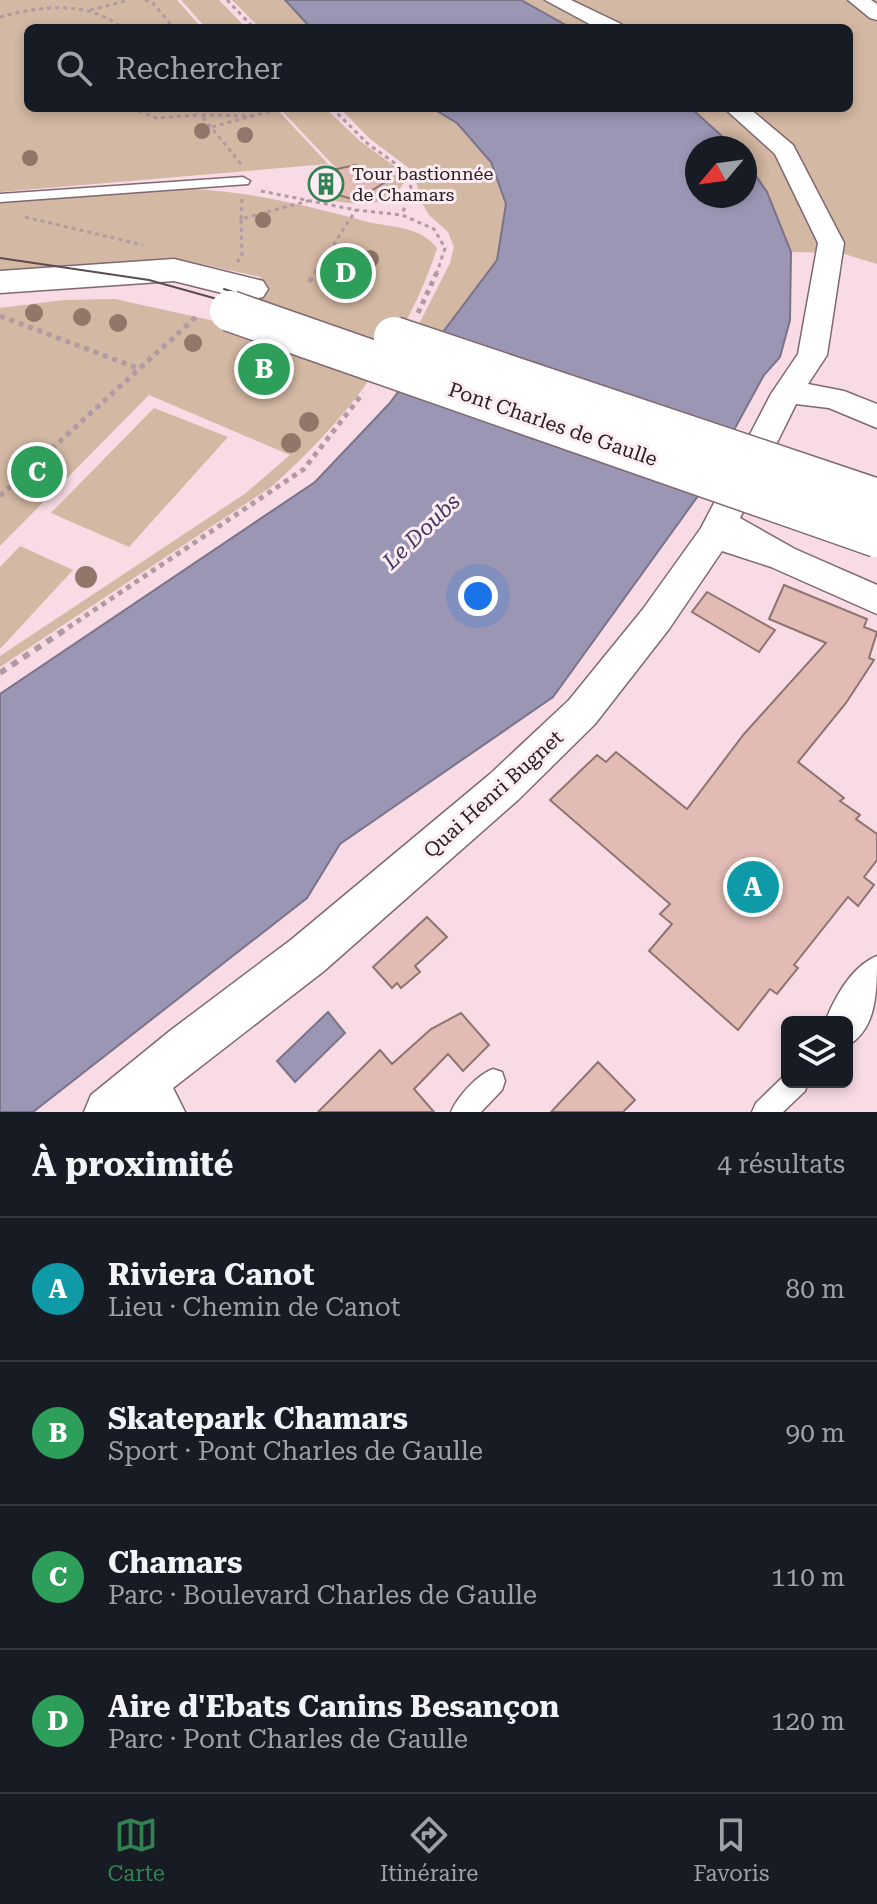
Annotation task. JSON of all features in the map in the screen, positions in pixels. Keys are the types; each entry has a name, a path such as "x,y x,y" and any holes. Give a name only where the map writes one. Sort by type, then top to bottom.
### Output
{"main road":[{"path":"0,282 174,270 196,273 231,292"},
{"path":"0,297 57,290 129,287 188,298 231,292"},
{"name":"Pont Charles de Gaulle","path":"231,292 877,499"},
{"name":"Pont Charles de Gaulle","path":"231,292 877,537"}],"street":[{"path":"555,0 606,24"},
{"path":"858,0 877,14"},
{"name":"Quai Henri Bugnet","path":"108,1112 153,1098 187,1046 308,955 504,787 582,712 656,619 717,530 794,380 812,355 831,243 785,150 740,112"},
{"path":"794,380 877,389"},
{"path":"794,380 815,393 836,397 877,417"},
{"path":"717,530 877,600"},
{"path":"852,1016 877,978"}],"lane":[{"path":"0,198 243,181"},
{"path":"464,1112 493,1081"},
{"path":"765,1112 790,1088"}],"path":[{"path":"0,17 33,9 89,10 129,0"},
{"path":"145,0 152,2 171,24"},
{"path":"227,0 250,24"},
{"path":"89,10 115,19 119,24"},
{"path":"137,112 147,118 174,119 201,115 252,116"},
{"path":"248,112 252,116"},
{"path":"212,127 267,112"},
{"path":"336,112 368,144 406,171 411,188 402,215"},
{"path":"201,115 247,171 243,181 271,194 402,215 434,229 445,248 417,316"},
{"path":"0,496 140,369 231,292 241,219 313,200"},
{"path":"309,282 342,236 356,210"},
{"path":"13,216 99,233 145,246"},
{"path":"0,316 140,369"},
{"path":"0,673 304,469 368,386"}],"shaded area":[{"path":"0,0 177,0 198,24 24,24 24,112 280,112 328,164 0,192"},
{"path":"181,0 219,0 242,24 202,24"},
{"path":"232,0 285,0 307,24 256,24"},
{"path":"521,0 877,0 877,264 841,253 791,252 766,192 757,178 757,136 722,136 695,112 853,112 853,24 564,24"},
{"path":"283,112 329,112 360,141 401,171 404,182 391,196 373,203 334,201 339,195 386,181 355,165 337,169"},
{"path":"344,112 439,112 457,123 491,162 506,204 497,260 440,336 417,328 450,263 454,247 448,232 429,215 422,203 413,171 370,139"},
{"path":"177,188 272,199 404,228 422,235 437,248 409,316 391,348 348,408 298,462 271,487 0,667 0,656 246,493 290,455 149,395 0,546 0,308 64,300 115,299 219,322 261,277 172,258 0,275 0,201"},
{"path":"154,408 228,437 129,547 51,513"},
{"path":"20,546 73,570 0,649 0,567"}],"water":[{"path":"285,0 521,0 564,24 307,24"},
{"name":"Le Doubs","path":"439,112 695,112 722,136 685,136 685,208 757,208 757,177 767,192 791,252 790,320 780,357 764,375 698,496 553,697 340,844 307,898 33,1112 0,1112 0,694 315,482 389,404 497,260 506,204 491,162 457,123"},
{"path":"328,1012 345,1033 295,1082 277,1061"}],"building":[{"name":"Tour bastionnée de Chamars","path":"355,165 387,181 356,200 331,193 313,181 333,170"},
{"path":"784,585 867,619 864,627 877,632 869,658 874,660 846,703 798,762 844,798 840,801 860,815 856,819 877,834 877,860 864,877 874,885 858,906 848,897 794,965 798,968 777,994 770,989 738,1030 649,951 672,924 660,914 670,904 550,800 597,755 606,762 616,752 687,809 744,734 826,643 769,619"},
{"path":"707,592 775,630 759,652 692,612"},
{"path":"427,917 447,937 415,966 420,972 401,988 397,983 392,988 373,967"},
{"path":"461,1013 489,1045 463,1071 448,1054 414,1089 434,1112 318,1112 380,1050 392,1064 431,1029"},
{"path":"598,1062 635,1100 623,1112 551,1112"}],"tram line":[{"path":"0,258 149,280 235,304 877,527"},
{"path":"224,289 877,511"}],"place":[{"name":"Tour bastionnée de Chamars","path":"326,184"},
{"name":"Aire d'Ebats Canins Besançon","path":"346,273"},
{"name":"Skatepark Chamars","path":"264,369"},
{"name":"Chamars","path":"37,472"},
{"name":"Riviera Canot","path":"753,887"}]}
